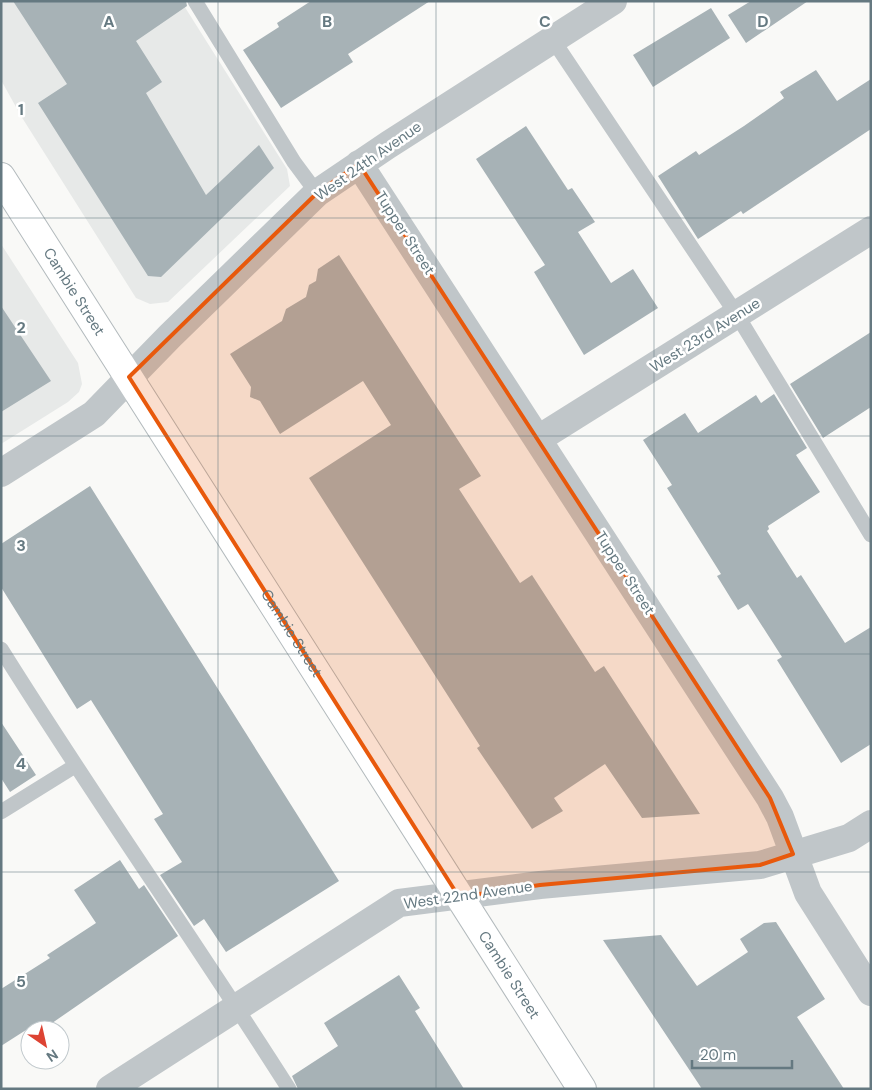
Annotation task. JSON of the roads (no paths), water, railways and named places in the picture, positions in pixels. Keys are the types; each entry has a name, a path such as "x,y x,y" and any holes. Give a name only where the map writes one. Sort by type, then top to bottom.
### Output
{"main road":[{"name":"Cambie Street","path":"1,178 582,1089"}],"street":[{"name":"West 24th Avenue","path":"129,377 317,193 613,1"},
{"name":"Tupper Street","path":"359,164 770,798 780,817 808,893 871,992"},
{"name":"West 23rd Avenue","path":"538,439 871,230"},
{"path":"1,473 94,414 129,377"},
{"name":"West 22nd Avenue","path":"110,1089 399,904 540,885 760,865 849,838 871,824"}],"lane":[{"path":"195,1 294,162 317,193"},
{"path":"553,40 737,314 869,528"},
{"path":"1,649 75,766 238,1007 290,1089"},
{"path":"1,812 75,766"}]}
